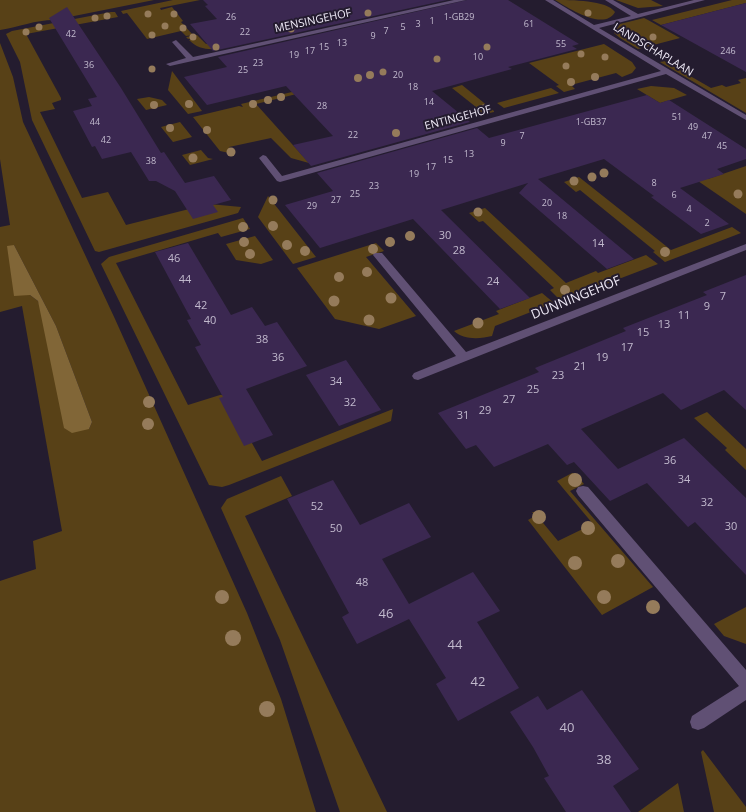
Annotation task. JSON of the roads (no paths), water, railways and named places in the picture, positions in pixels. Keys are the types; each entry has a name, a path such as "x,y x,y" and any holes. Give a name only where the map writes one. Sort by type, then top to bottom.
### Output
{"street":[{"name":"MENSINGEHOF","path":"170,64 463,0"},
{"name":"LANDSCHAPLAAN","path":"548,0 746,118"},
{"name":"LANDSCHAPLAAN","path":"608,0 637,16"},
{"path":"593,27 702,0"},
{"path":"176,42 191,59"},
{"name":"ENTINGEHOF","path":"263,158 280,179 668,71"},
{"name":"DUNNINGEHOF","path":"418,376 746,248"},
{"path":"378,255 464,358"},
{"path":"583,491 746,682"},
{"path":"698,722 746,691"}]}
